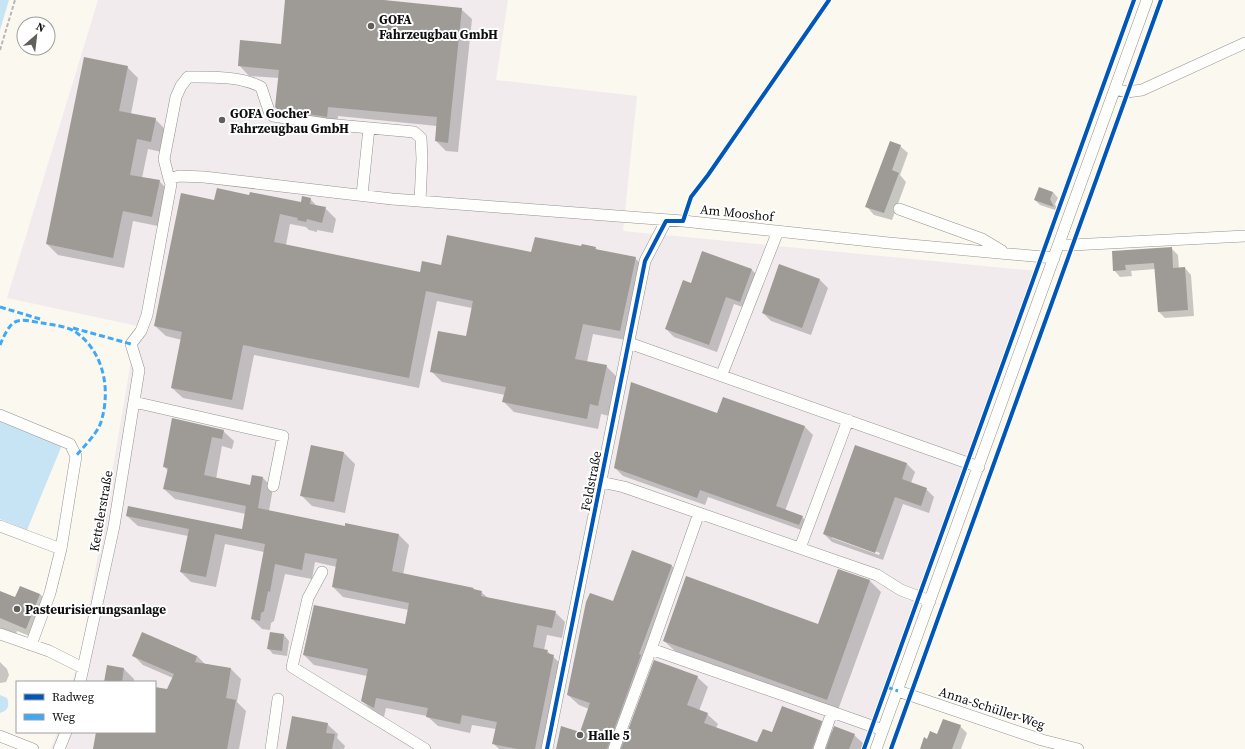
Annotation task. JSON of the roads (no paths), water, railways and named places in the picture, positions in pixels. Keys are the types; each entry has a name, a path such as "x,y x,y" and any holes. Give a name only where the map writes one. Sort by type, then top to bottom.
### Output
{"street":[{"path":"876,749 1147,0"},
{"path":"1115,90 1127,92 1142,90 1245,43"},
{"path":"170,179 164,159 174,105 181,86 188,76 218,78 254,83 260,87 269,111 273,116 414,132 421,138 422,159 420,201"},
{"path":"362,195 369,128"},
{"name":"Am Mooshof","path":"170,179 179,176 204,177 392,199 666,221 889,243 1004,252 1054,258"},
{"name":"Kettelerstraße","path":"80,681 114,526 139,370 131,344 141,332 147,315 171,184 170,179"},
{"path":"898,209 982,239 1004,252"},
{"name":"Feldstraße","path":"547,749 645,261 666,221"},
{"path":"722,374 778,231"},
{"path":"1059,244 1072,245 1245,236"},
{"path":"629,343 722,374 979,467"},
{"path":"134,402 283,436 273,486"},
{"path":"0,415 70,444 76,456 61,549 50,593 31,645"},
{"path":"800,548 848,420"},
{"path":"601,482 624,487 877,575 901,590 930,601"},
{"path":"614,749 652,650 698,513"},
{"path":"0,526 61,549"},
{"path":"322,572 308,598 292,667 425,749"},
{"path":"0,634 31,645 83,668"},
{"path":"652,650 883,730"},
{"name":"Anna-Schüller-Weg","path":"898,691 1042,740 1078,749"},
{"path":"271,749 278,699"},
{"path":"820,749 832,712"},
{"path":"59,749 66,733"},
{"path":"0,736 17,746 33,749"}],"water":[{"path":"0,0 9,0 0,30"},
{"path":"0,420 62,445 27,530 0,519"},
{"path":"0,695 7,698 8,707 0,713"}],"place":[{"name":"GOFA Fahrzeugbau GmbH","path":"371,26"},
{"name":"GOFA Gocher Fahrzeugbau GmbH","path":"222,120"},
{"name":"Pasteurisierungsanlage","path":"17,609"},
{"name":"Halle 5","path":"580,735"}]}
